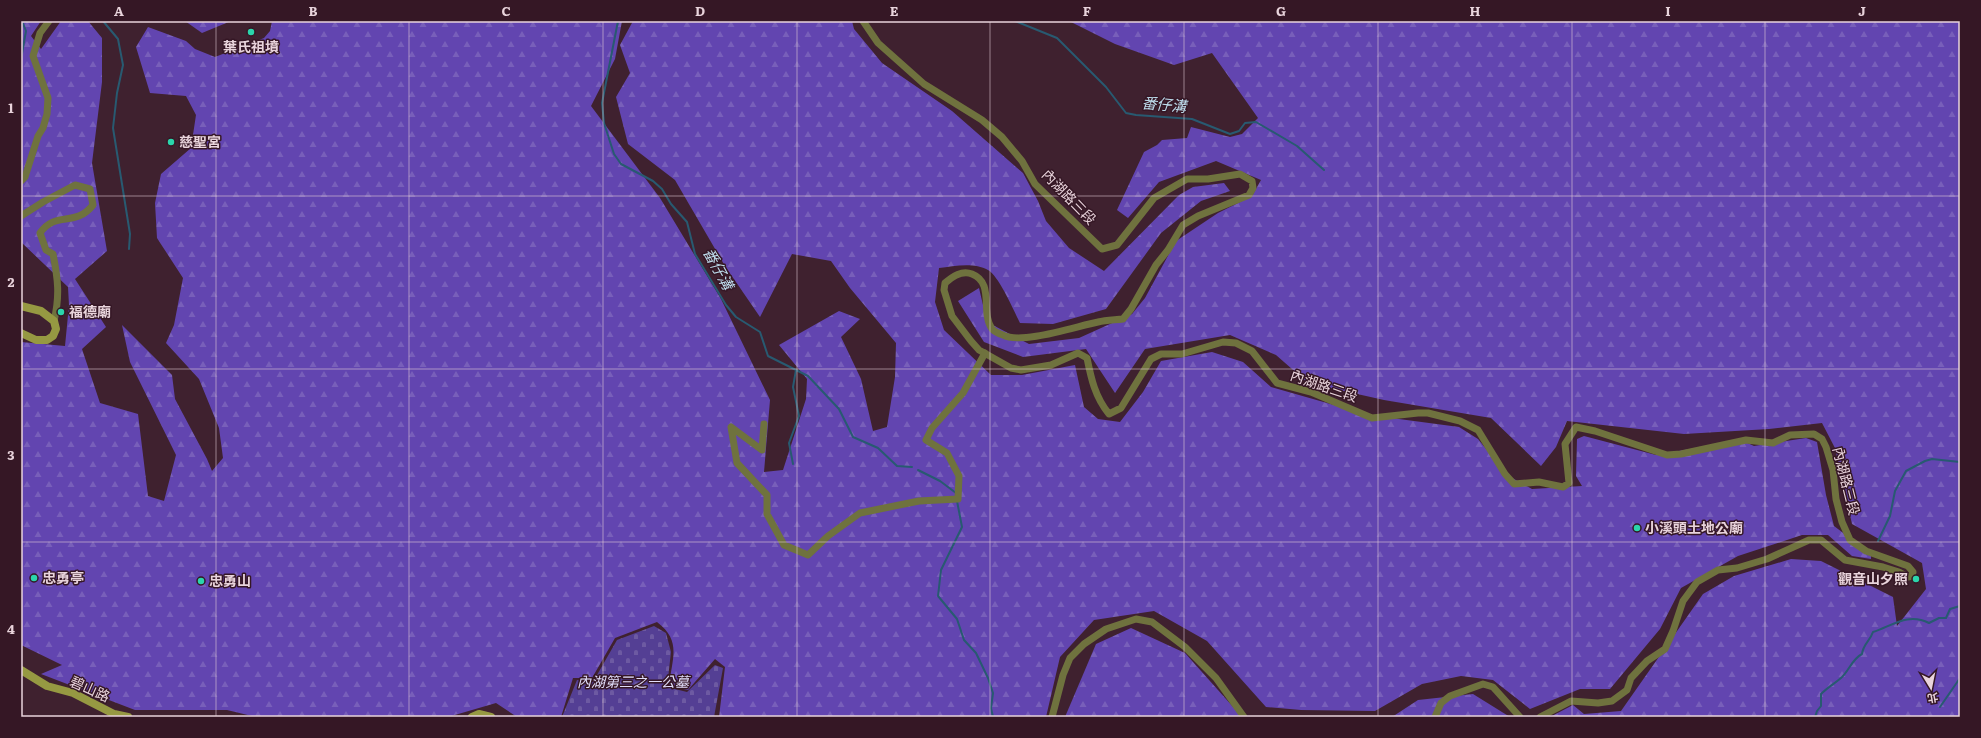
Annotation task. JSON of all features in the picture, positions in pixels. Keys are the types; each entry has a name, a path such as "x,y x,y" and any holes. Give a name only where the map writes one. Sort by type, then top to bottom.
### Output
{"street":[{"path":"21,181 25,177 38,136 43,128 46,114 48,98 33,56 40,33 49,21"},
{"name":"內湖路三段","path":"863,21 878,43 924,84 982,120 1002,137 1022,161 1035,184 1102,249 1117,245 1154,198 1187,179 1208,179 1240,174 1252,181 1253,188 1249,194 1198,216 1183,225 1168,250 1156,265 1131,309 1123,319 1100,321 1032,338 1004,336 992,329 988,318 984,283 978,277 968,273 955,274 945,283 944,290 952,316 971,341 985,353 1011,368 1021,370 1051,364 1078,353 1087,358 1093,387 1109,414 1121,408 1151,359 1161,354 1182,354 1223,342 1236,342 1252,351 1277,384 1311,392 1372,418 1428,413 1466,424 1478,430 1505,474 1514,484 1540,482 1563,487 1569,483 1565,444 1576,427 1595,431 1667,455 1682,454 1746,440 1773,443 1790,435 1814,434 1822,439 1826,447 1833,470 1836,498 1842,522 1850,540 1866,551 1908,566 1913,572 1912,576 1908,577 1899,572 1883,567 1846,560 1821,540 1808,540 1767,559 1737,568 1718,570 1697,582 1682,601 1674,631 1665,649 1647,661 1631,678 1627,690 1612,701 1598,703 1571,701 1540,717"},
{"path":"21,216 75,185 90,189 93,205 86,214 67,220 56,220 45,225 40,232 46,250 53,254 58,280 59,302 54,321 56,329 53,336 47,340 36,340 21,332"},
{"path":"21,306 41,311 54,321"},
{"path":"764,424 762,450 731,427 737,463 767,495 767,514 784,545 808,556 828,536 860,513 919,501 958,498 959,476 947,453 926,440 932,428 963,393 985,353"},
{"path":"1052,717 1063,675 1070,658 1084,644 1106,629 1136,619 1152,622 1185,647 1216,678 1244,717"},
{"name":"碧山路","path":"21,670 47,686 73,693 114,714 128,717"},
{"path":"1435,717 1441,703 1450,696 1483,684 1494,687 1520,717"},
{"path":"472,717 479,714 490,717"}],"green space":[{"path":"21,21 41,21 31,36 41,49 61,21 88,21 102,38 102,82 92,163 107,251 75,279 106,327 82,349 100,403 138,414 148,496 164,501 176,455 130,362 122,325 172,375 175,399 212,471 223,458 219,428 199,379 166,343 174,325 183,278 157,238 155,203 161,174 191,148 196,115 186,96 150,93 136,47 148,27 186,41 195,49 215,57 264,38 270,31 272,21 622,21 615,59 591,106 660,198 721,299 770,400 764,472 783,470 806,399 807,379 779,345 839,311 860,319 841,337 861,379 873,431 887,427 895,377 896,343 850,288 831,261 792,254 760,317 725,266 675,180 628,144 616,97 630,73 620,45 633,21 852,21 854,29 882,63 952,111 1023,173 1038,201 1046,221 1069,248 1104,271 1179,195 1193,187 1224,183 1230,191 1201,201 1161,233 1106,309 1053,324 1020,323 997,279 988,270 970,265 939,268 935,302 944,330 991,375 1022,375 1075,365 1084,407 1098,419 1120,422 1143,392 1161,361 1212,352 1243,362 1271,387 1369,415 1459,427 1478,439 1507,475 1532,489 1582,486 1576,476 1577,439 1584,436 1656,455 1741,440 1754,446 1806,438 1817,442 1826,495 1834,526 1871,554 1871,559 1852,556 1828,535 1802,535 1738,556 1681,588 1660,629 1610,689 1580,689 1530,709 1493,680 1461,676 1422,684 1375,711 1301,710 1266,707 1207,641 1154,611 1094,620 1060,657 1046,717 719,717 725,667 715,659 688,690 669,686 674,651 673,643 665,629 657,622 615,638 592,678 573,678 561,717 517,717 496,703 448,717 256,717 227,710 135,710 41,674 62,665 21,645 21,342 65,346 69,305 68,287 21,242"},
{"path":"185,21 231,21 202,33"},
{"path":"1069,21 1960,21 1960,717 1550,717 1573,705 1584,714 1621,711 1703,594 1734,576 1791,559 1821,561 1893,597 1897,626 1926,589 1922,563 1852,524 1835,448 1822,423 1769,429 1684,434 1567,421 1556,447 1541,466 1491,418 1384,400 1308,383 1276,355 1230,335 1145,349 1115,393 1086,349 1023,357 984,342 958,301 979,288 987,322 1029,344 1079,338 1132,314 1145,298 1176,241 1218,213 1252,196 1261,180 1216,161 1159,182 1128,218 1117,210 1144,152 1157,145 1162,140 1187,138 1191,127 1230,137 1242,134 1258,118 1212,53 1174,65 1115,44"},
{"name":"內湖第三之一公墓","path":"654,626 666,633 671,652 667,687 687,692 715,665 723,668 714,717 562,717 577,680 593,682 617,640"},
{"path":"1131,628 1185,653 1242,717 1065,717 1096,644"},
{"path":"1473,694 1510,717 1392,717 1418,700"}],"waterway":[{"path":"21,59 26,31 22,21"},
{"path":"103,21 118,39 123,65 117,93 113,128 130,234 129,249"},
{"name":"番仔溝","path":"618,21 602,103 604,123 614,154 621,164 653,181 662,189 671,204 687,222 695,254 726,305 736,317 760,332 768,356 808,376 839,409 853,437 878,448 897,466 912,467"},
{"name":"番仔溝","path":"1015,21 1057,38 1106,87 1126,113 1192,119 1230,134 1239,131 1245,123 1256,122 1297,146 1324,170"},
{"path":"793,464 789,443 799,416 793,387 796,370"},
{"path":"1878,541 1890,516 1895,491 1906,471 1932,459 1960,462"},
{"path":"918,470 940,481 956,493"},
{"path":"957,501 962,527 941,570 938,596 957,619 964,640 976,653 988,678 993,693 991,708 993,717"},
{"path":"1815,717 1821,706 1821,694 1841,678 1856,659 1862,654 1873,632 1907,619 1921,620 1929,623 1939,618 1946,618 1950,609 1960,606"},
{"path":"1940,707 1960,678"}],"place":[{"name":"葉氏祖墳","path":"251,32"},
{"name":"慈聖宮","path":"171,142"},
{"name":"福德廟","path":"61,312"},
{"name":"小溪頭土地公廟","path":"1637,528"},
{"name":"忠勇亭","path":"34,578"},
{"name":"觀音山夕照","path":"1916,579"},
{"name":"忠勇山","path":"201,581"}]}
